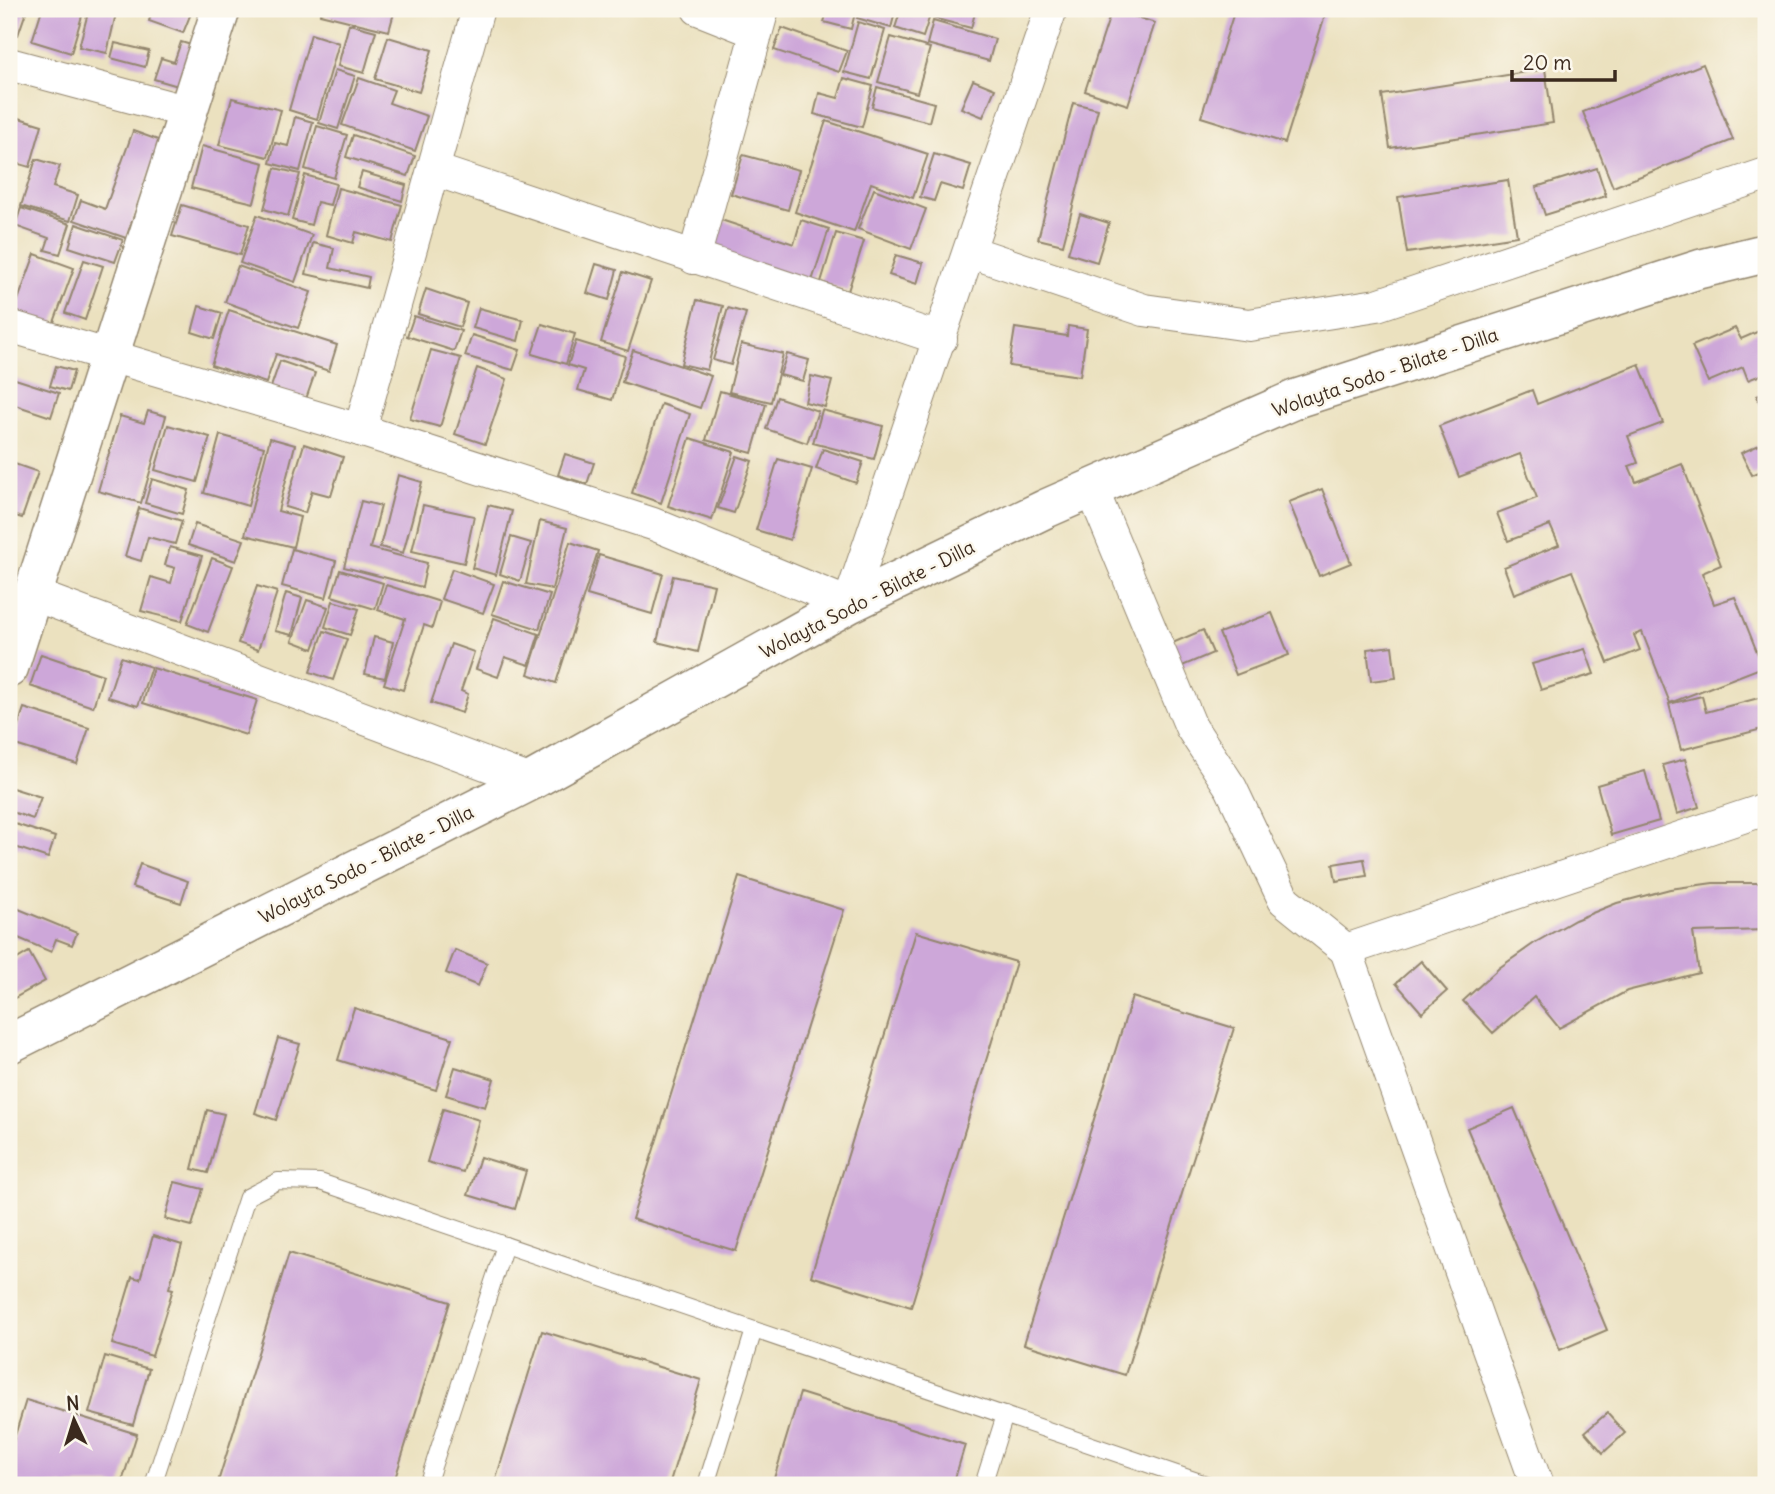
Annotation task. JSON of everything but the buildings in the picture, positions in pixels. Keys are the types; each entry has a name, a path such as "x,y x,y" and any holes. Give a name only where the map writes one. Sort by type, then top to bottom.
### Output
{"main road":[{"path":"9,668 222,9"},
{"name":"Wolayta Sodo - Bilate - Dilla","path":"9,1044 531,781 849,604 1092,489 1298,398 1700,269 1766,253"}],"street":[{"path":"360,430 478,9"},
{"path":"694,258 760,20 698,9"},
{"path":"9,326 360,430 653,524 849,604 971,253 1051,9"},
{"path":"9,64 188,112"},
{"path":"435,170 941,339"},
{"path":"971,253 1144,310 1249,325 1377,305 1766,174"},
{"path":"1092,489 1191,727 1231,788 1284,900 1346,950 1537,1485"},
{"path":"32,594 531,781"},
{"path":"1346,950 1766,809"}],"lane":[{"path":"153,1485 247,1197 278,1181 320,1182 1209,1485"},
{"path":"427,1485 505,1245"},
{"path":"706,1485 754,1330"},
{"path":"983,1485 1005,1415"}]}
